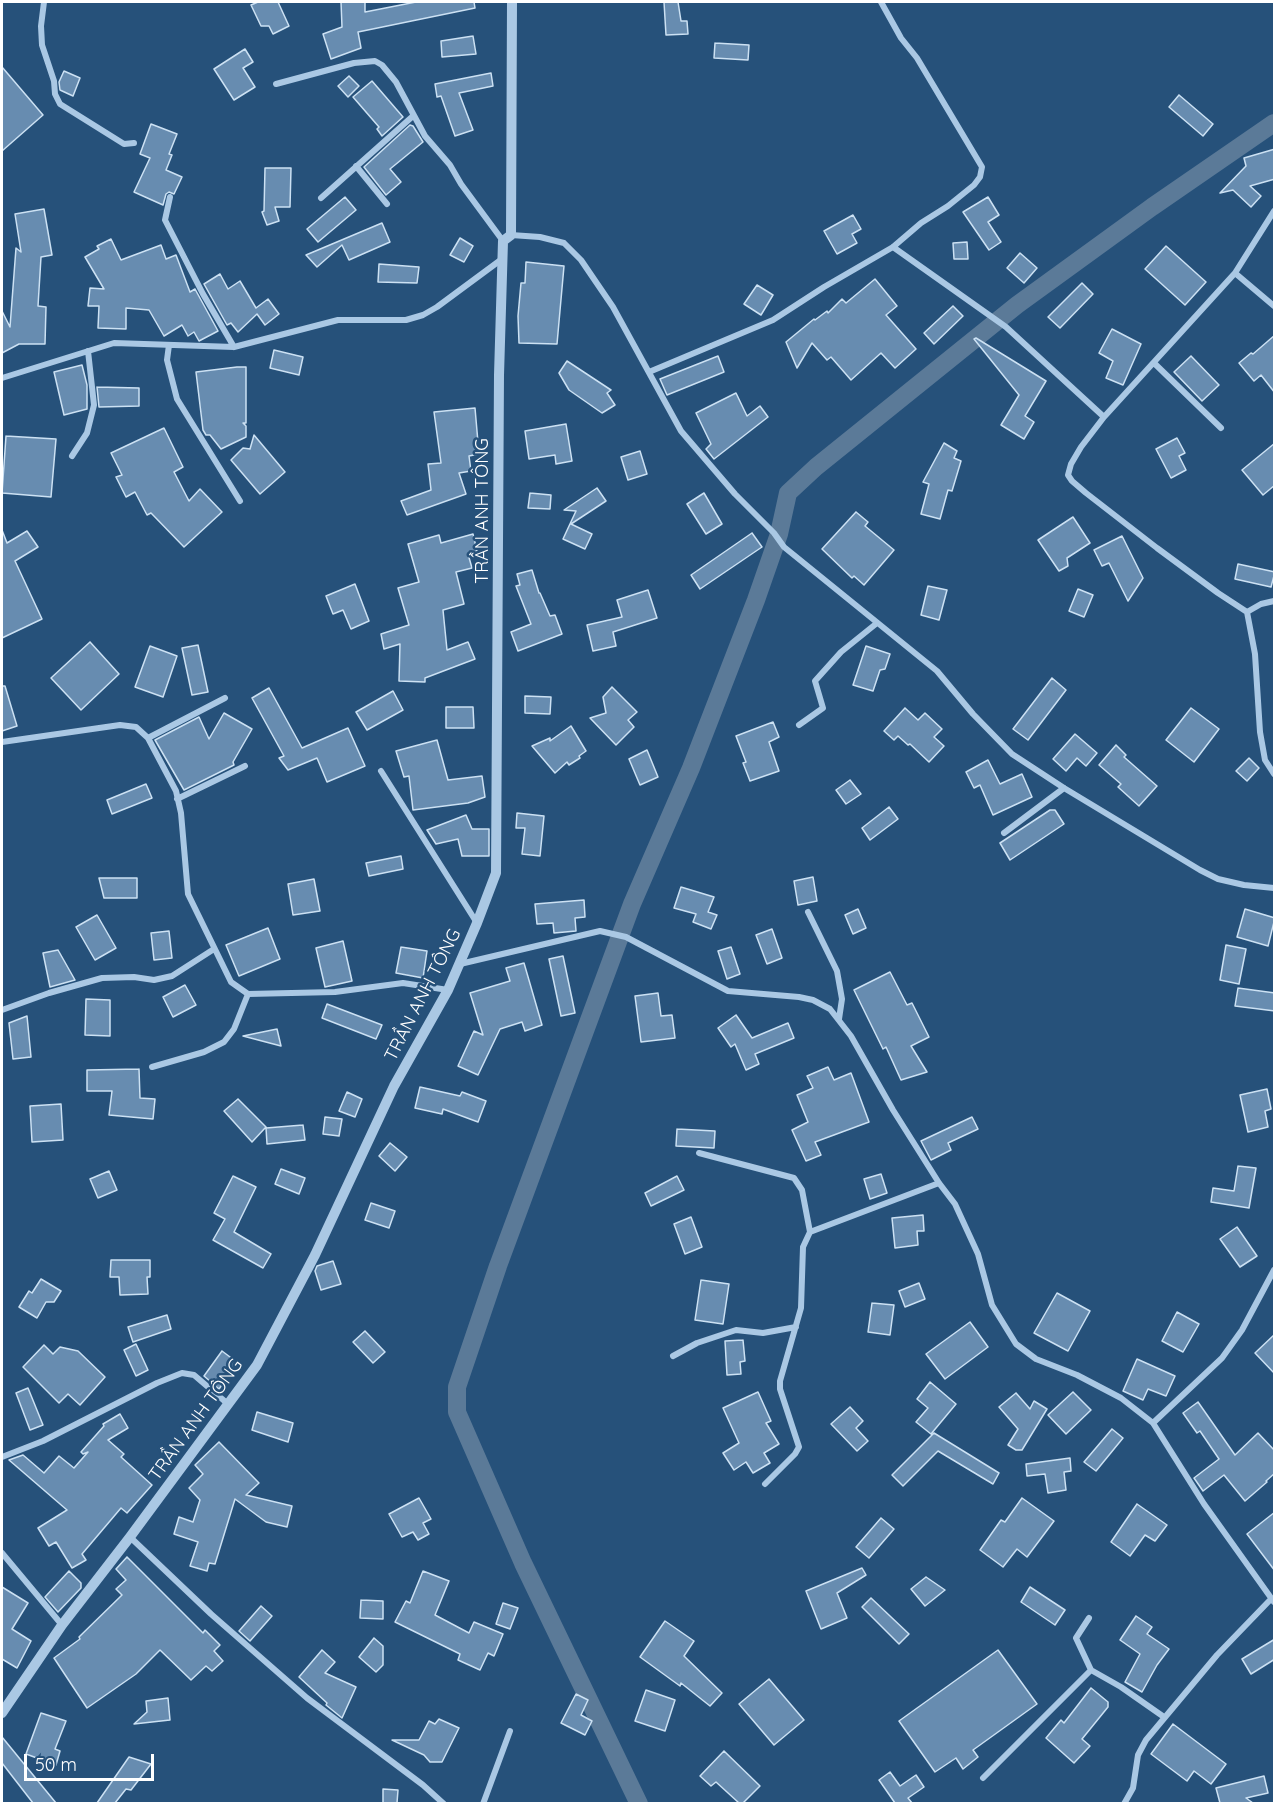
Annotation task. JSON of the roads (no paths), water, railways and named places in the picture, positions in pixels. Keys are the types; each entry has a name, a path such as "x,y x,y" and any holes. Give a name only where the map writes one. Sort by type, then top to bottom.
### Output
{"street":[{"path":"44,2 41,26 42,45 54,81 55,94 60,104 124,144 134,143"},
{"name":"TRẦN ANH TÔNG","path":"2,1713 62,1625 130,1538 257,1365 315,1255 394,1086 448,990 496,873 499,375 502,258 507,238 512,2"},
{"path":"649,372 773,320 824,287 894,247 921,222 948,206 974,185 980,177 982,167 970,151 917,58 901,39 881,2"},
{"path":"276,84 354,63 375,62 382,65 396,82 425,136 450,165 461,184 507,238 540,237 564,243 581,260 612,307 681,431 735,494 774,533 784,547 937,671 973,714 1012,754 1200,870 1227,881 1275,888"},
{"path":"321,198 413,116"},
{"path":"356,166 387,204"},
{"path":"170,197 165,220 203,294 234,347"},
{"path":"1275,211 1235,273 1104,417 1081,447 1071,464 1068,475 1072,481 1183,567 1247,612 1255,654 1260,732 1265,760 1275,774"},
{"path":"894,247 1006,327 1104,417"},
{"path":"2,378 114,343 234,347 338,320 406,320 423,315 437,307 502,258"},
{"path":"1235,273 1275,306"},
{"path":"169,345 167,360 177,399 240,501"},
{"path":"72,456 87,433 94,405 88,351"},
{"path":"1154,363 1221,428"},
{"path":"1247,612 1261,604 1275,601"},
{"path":"799,725 823,708 815,681 841,652 877,623"},
{"path":"148,738 225,698"},
{"path":"2,742 120,725 136,727 148,738 176,791 181,813 188,894 231,982 248,994 335,992 403,983 448,990"},
{"path":"177,799 245,766"},
{"path":"381,771 477,923"},
{"path":"1004,833 1064,788"},
{"path":"808,912 837,971 842,999 839,1019"},
{"path":"460,964 600,931 626,937 728,992 813,1000 830,1009 839,1019 939,1183 955,1204 978,1254 992,1305 1016,1344 1036,1359 1077,1375 1121,1398 1153,1423 1204,1504 1274,1601 1216,1655 1146,1740 1138,1755 1132,1788 1124,1803"},
{"path":"2,1010 49,993 102,978 134,977 154,980 172,976 214,949"},
{"path":"152,1067 204,1052 224,1042 234,1029 248,994"},
{"path":"699,1153 794,1178 802,1190 810,1232 804,1246 801,1308 780,1381 780,1389 799,1447 765,1484"},
{"path":"810,1232 939,1183"},
{"path":"1153,1423 1222,1358 1242,1330 1275,1270"},
{"path":"673,1356 698,1343 736,1330 763,1333 796,1327"},
{"path":"2,1457 43,1441 157,1383 182,1373 194,1375 228,1404"},
{"path":"130,1538 211,1614 308,1698 444,1803"},
{"path":"2,1553 62,1625"},
{"path":"1089,1618 1076,1638 1091,1670 1121,1687 1164,1717"},
{"path":"983,1778 1091,1670"},
{"path":"483,1803 510,1731"}],"waterway":[{"path":"639,1804 523,1563 457,1412 457,1387 498,1266 632,904 691,768 756,600 779,534 788,493 816,467 1017,305 1152,207 1274,123"}]}
